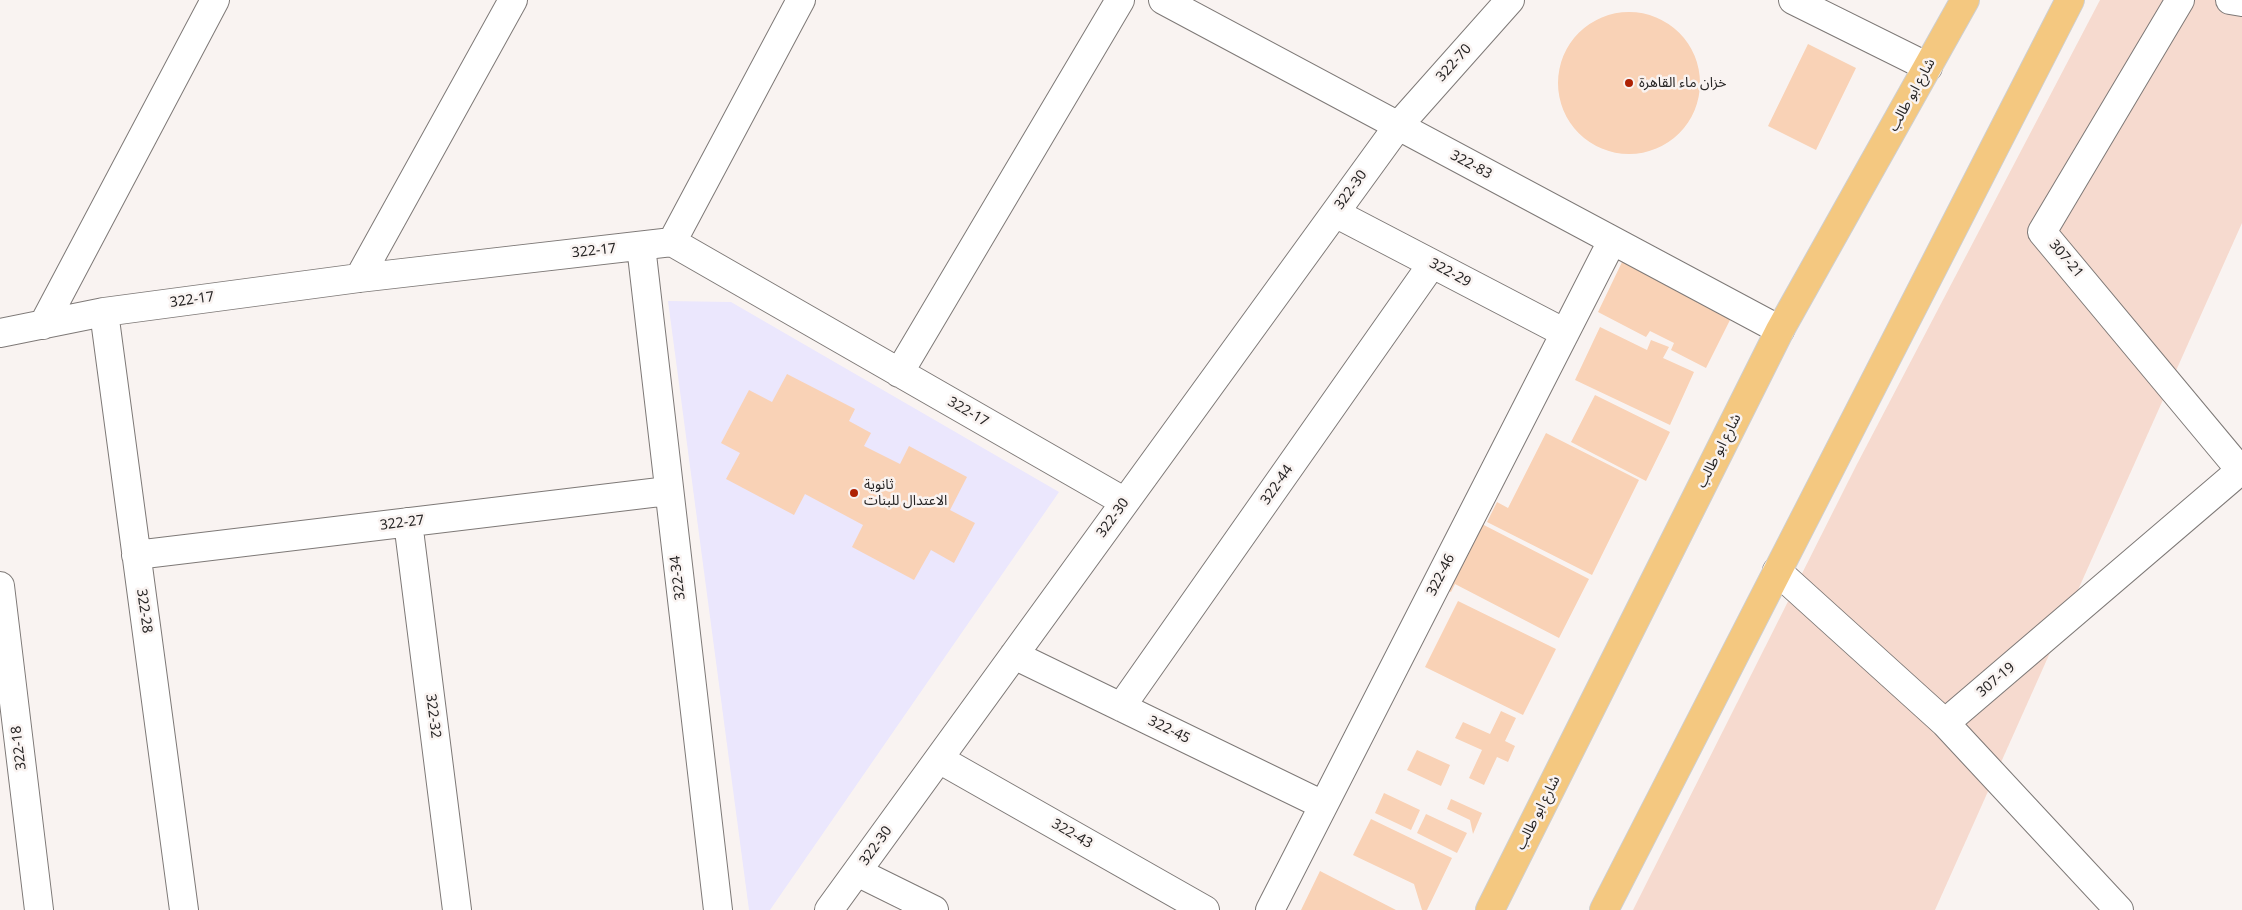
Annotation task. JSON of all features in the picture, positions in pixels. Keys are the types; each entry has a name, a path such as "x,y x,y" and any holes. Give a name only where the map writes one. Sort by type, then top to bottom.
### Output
{"main road":[{"name":"شارع ابو طالب","path":"1490,910 1780,330 1964,0"},
{"path":"1604,910 2070,0"}],"street":[{"path":"43,325 215,0"},
{"path":"359,278 513,0"},
{"path":"672,242 801,0"},
{"path":"899,373 1120,0"},
{"name":"322-83","path":"1163,0 1780,330"},
{"name":"322-70","path":"1398,126 1510,0"},
{"path":"1793,0 1928,67"},
{"name":"307-21","path":"2180,0 2042,232 2241,471"},
{"path":"2230,0 2242,2"},
{"name":"322-30","path":"829,910 1398,126"},
{"name":"322-29","path":"1334,212 1565,333"},
{"name":"322-46","path":"1270,910 1612,241"},
{"name":"322-17","path":"0,334 104,312 359,278 672,242 1125,502"},
{"name":"322-34","path":"641,246 718,910"},
{"name":"322-44","path":"1121,707 1432,264"},
{"name":"322-28","path":"104,312 184,910"},
{"name":"307-19","path":"1945,724 2241,471"},
{"name":"322-27","path":"136,555 668,491"},
{"name":"322-32","path":"408,522 457,910"},
{"path":"1777,571 1945,724 2118,910"},
{"name":"322-18","path":"0,586 39,910"},
{"name":"322-45","path":"1014,655 1323,805"},
{"name":"322-43","path":"939,759 1205,910"},
{"path":"857,872 934,910"}],"shaded area":[{"path":"2100,0 2242,0 2242,223 1935,910 1633,910 1856,466"},
{"path":"668,301 731,302 1059,492 770,910 749,910"}],"building":[{"name":"خزان ماء القاهرة","path":"1629,12 1643,13 1656,17 1679,33 1695,56 1699,69 1699,97 1695,110 1679,133 1656,149 1643,153 1629,154 1615,153 1602,149 1579,133 1563,110 1559,97 1558,83 1559,69 1563,56 1579,33 1602,17 1615,13"},
{"path":"1808,44 1856,68 1816,150 1768,126"},
{"path":"1623,260 1733,314 1706,368 1671,350 1674,343 1650,331 1646,337 1598,312"},
{"path":"1600,327 1647,350 1651,340 1669,347 1663,358 1694,372 1670,425 1575,380"},
{"path":"787,374 855,409 849,421 871,433 864,446 900,464 909,446 967,477 950,510 975,523 954,563 931,550 914,580 852,547 863,525 805,494 794,515 726,479 740,453 721,443 749,390 772,402"},
{"path":"1595,395 1670,432 1646,481 1571,442"},
{"path":"1546,433 1639,480 1592,575 1487,522 1497,502 1508,508"},
{"path":"1478,522 1589,579 1559,638 1455,584 1451,592 1444,589"},
{"path":"1458,601 1556,649 1523,715 1425,667"},
{"path":"1501,711 1516,718 1505,741 1515,746 1508,762 1497,757 1484,785 1469,778 1482,750 1455,738 1463,722 1490,734"},
{"path":"1417,750 1450,765 1441,786 1407,770"},
{"path":"1384,793 1420,810 1411,830 1375,813"},
{"path":"1451,799 1482,813 1473,834 1470,820 1447,809"},
{"path":"1426,814 1467,833 1457,853 1417,833"},
{"path":"1371,819 1452,858 1427,910 1422,910 1414,884 1353,855"},
{"path":"1320,871 1396,910 1301,910"}],"place":[{"name":"خزان ماء القاهرة","path":"1629,83"},
{"name":"ثانوية الاعتدال للبنات","path":"854,493"}]}
